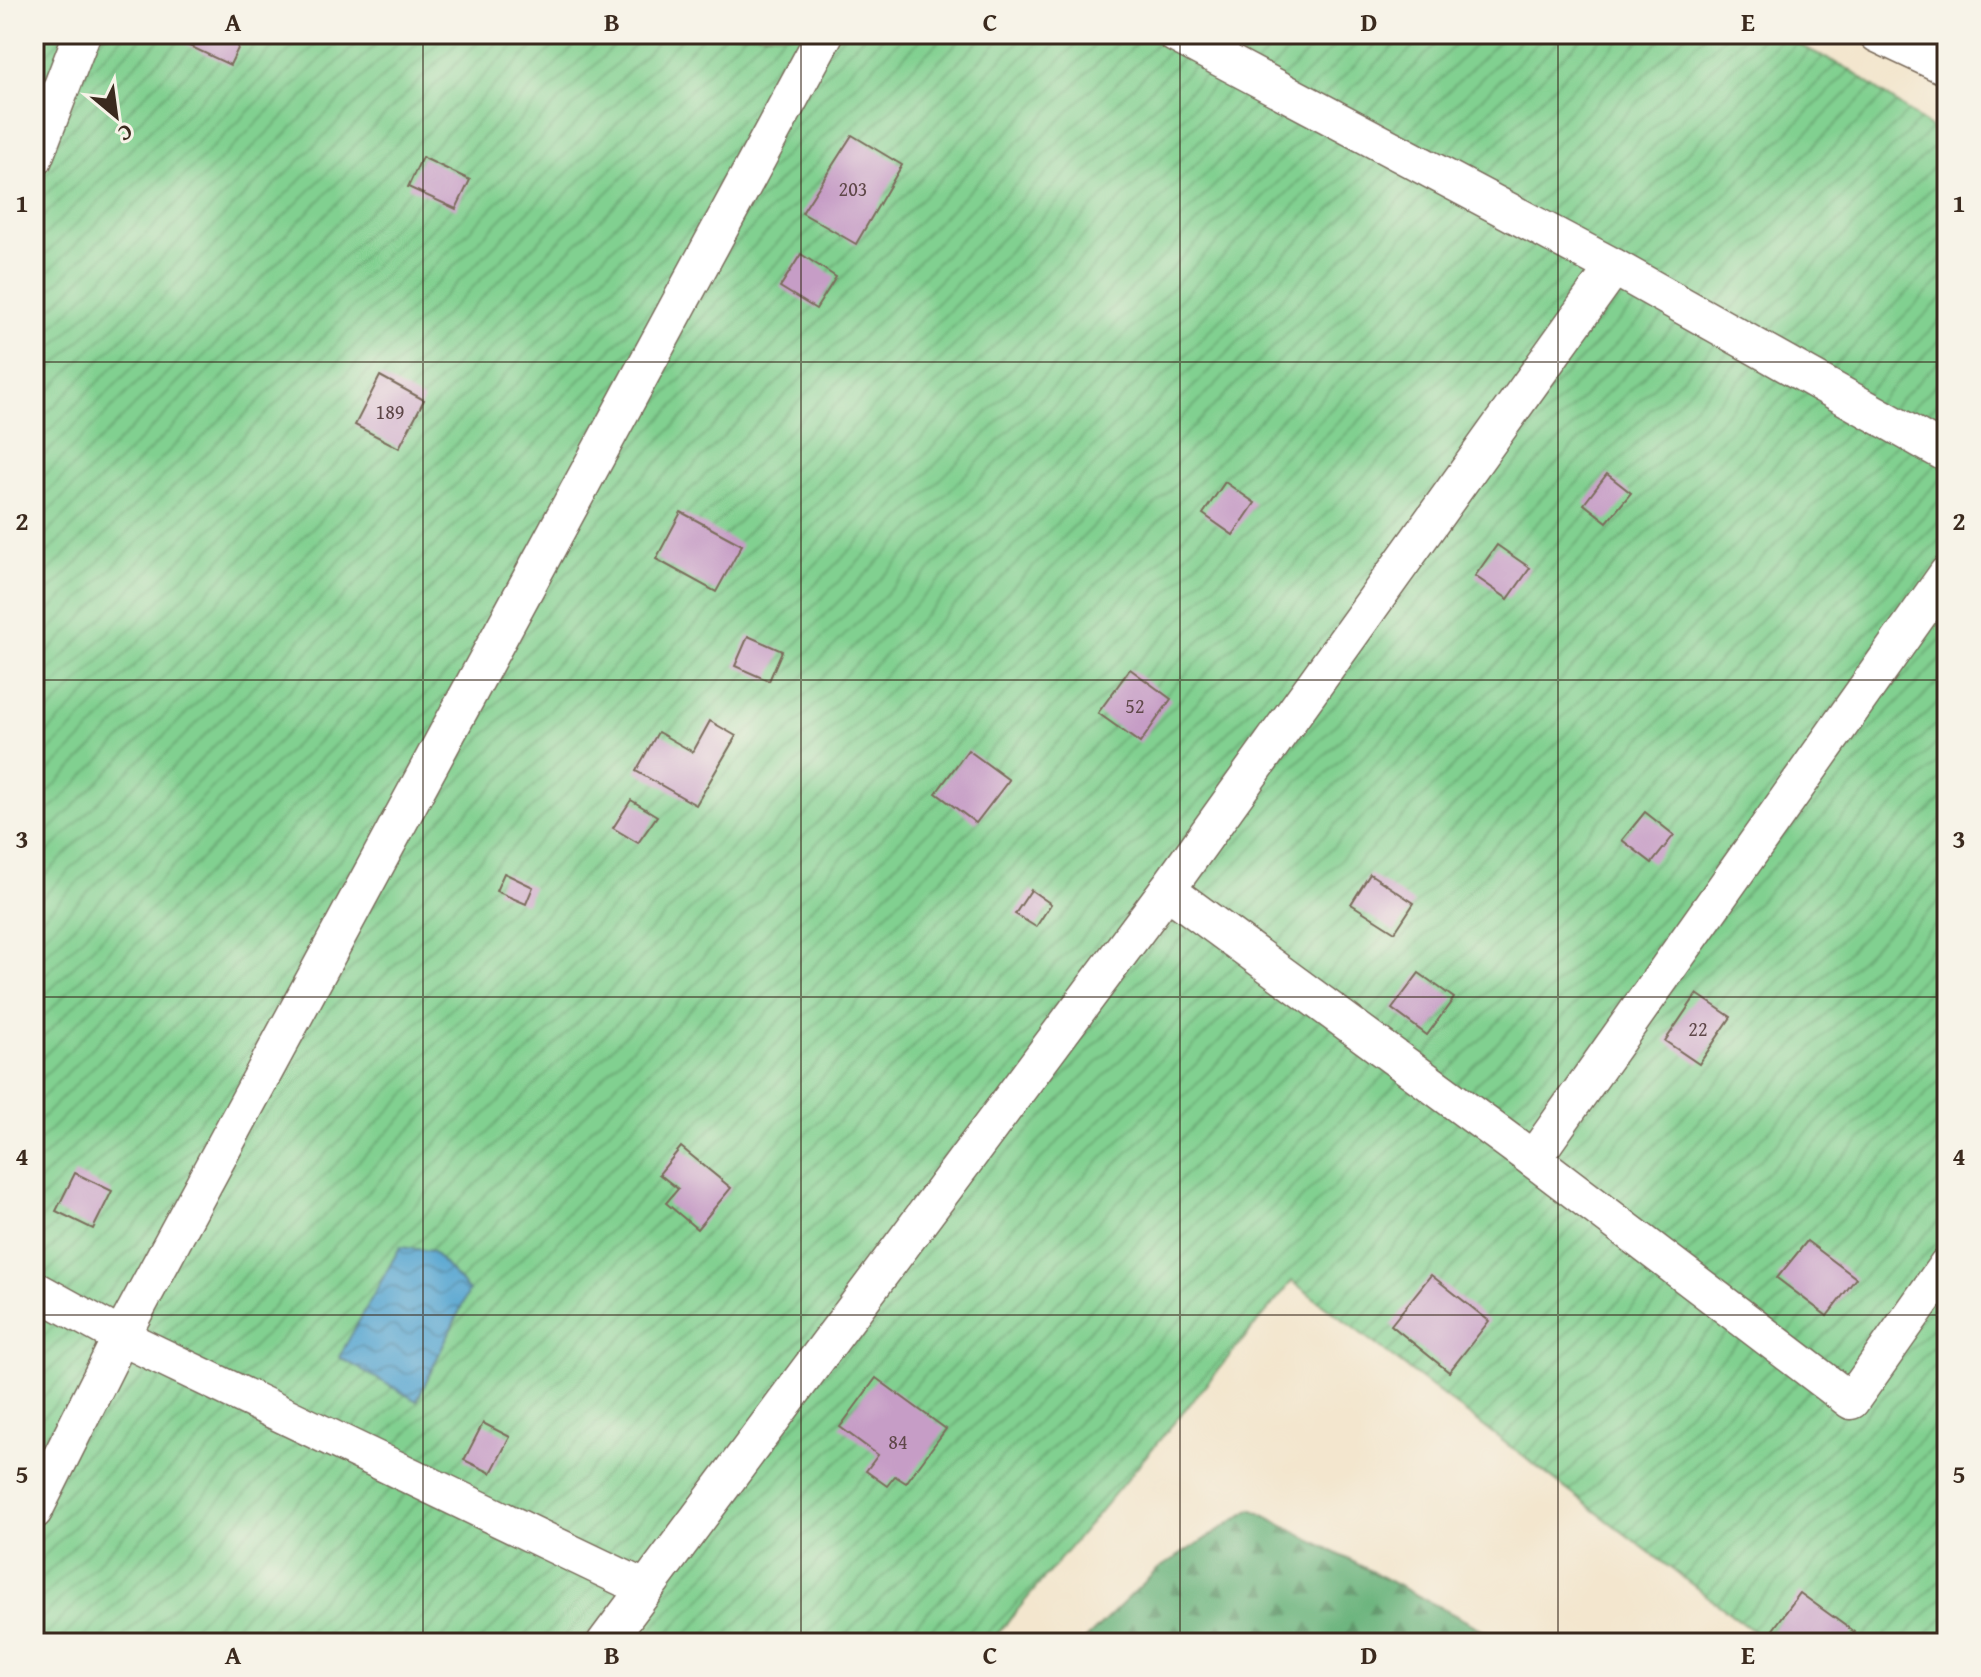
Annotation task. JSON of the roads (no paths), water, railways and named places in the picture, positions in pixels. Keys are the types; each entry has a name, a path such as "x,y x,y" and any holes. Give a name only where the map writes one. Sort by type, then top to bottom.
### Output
{"street":[{"path":"34,159 82,34"},
{"path":"34,1511 121,1337 825,34"},
{"path":"1175,34 1614,267 1947,454"},
{"path":"1877,34 1947,67"},
{"path":"605,1643 1167,890 1614,267"},
{"path":"1533,1159 1947,574"},
{"path":"1167,890 1533,1159 1851,1401 1947,1265"},
{"path":"34,1289 121,1337 644,1588"}],"water":[{"path":"400,1247 432,1251 469,1291 417,1401 339,1357"}]}
